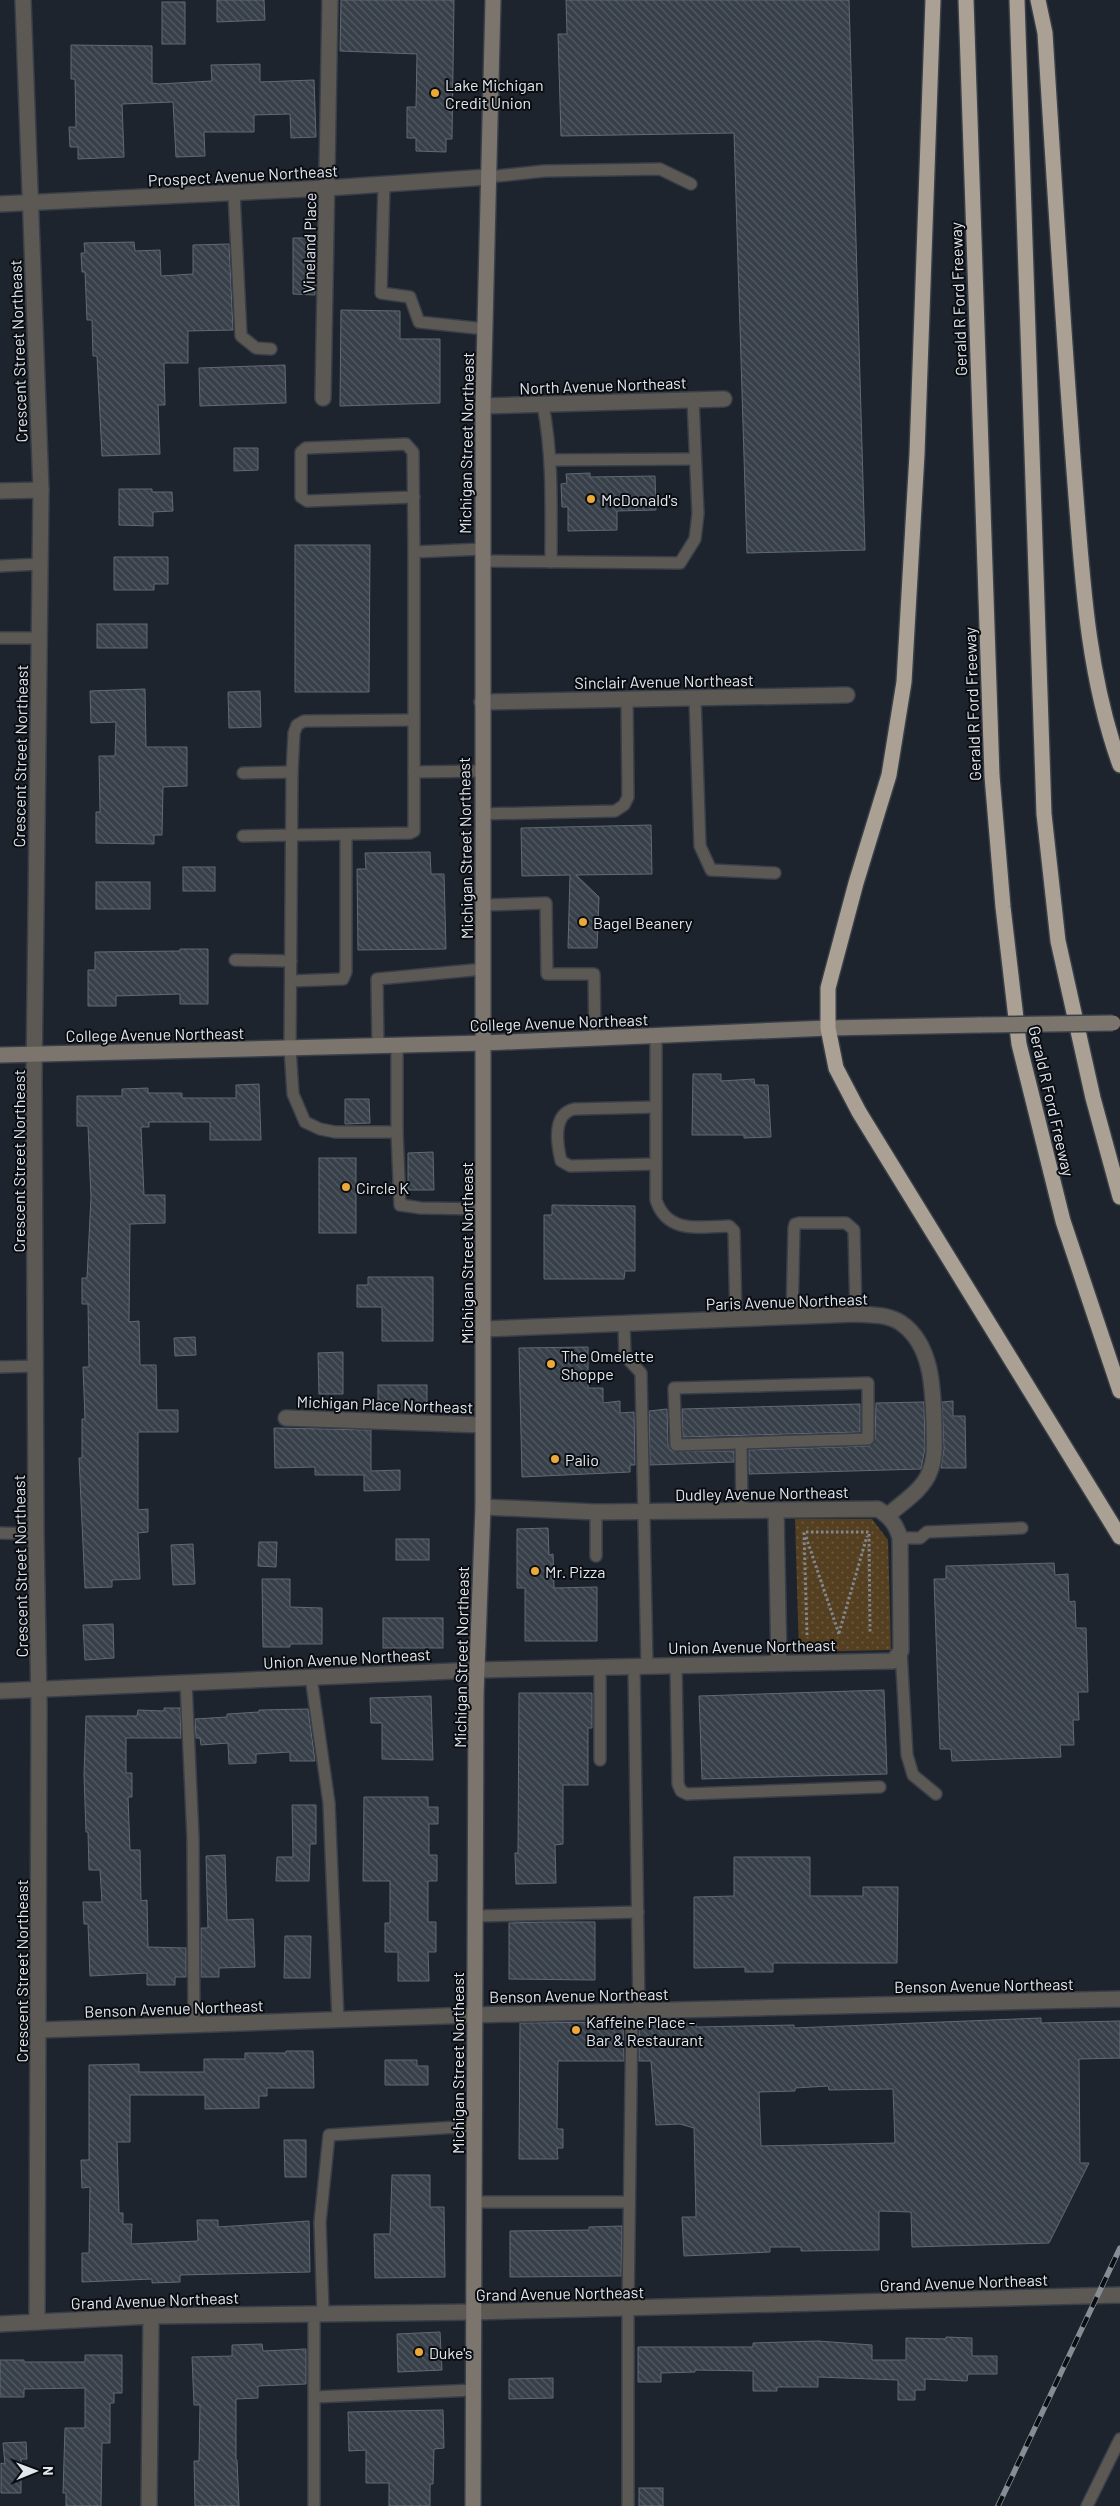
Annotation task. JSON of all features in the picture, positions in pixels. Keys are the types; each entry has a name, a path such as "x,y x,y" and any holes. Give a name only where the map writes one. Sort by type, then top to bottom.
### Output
{"highway":[{"path":"933,0 917,454 905,674 889,775 856,883 828,988 828,1028 836,1068 859,1112 1120,1536"},
{"name":"Gerald R Ford Freeway","path":"966,0 992,776 1003,906 1021,1053 1063,1221 1120,1391"},
{"path":"1017,0 1044,814 1058,941 1093,1098 1120,1197"},
{"path":"1038,0 1045,34 1067,379 1086,615 1097,686 1106,727 1120,766"}],"main road":[{"name":"Michigan Street Northeast","path":"473,2506 477,1670 483,1507 483,406 493,0"},
{"name":"College Avenue Northeast","path":"0,1055 484,1043 828,1028 1116,1023"}],"street":[{"name":"Crescent Street Northeast","path":"24,0 41,490 34,1054 37,1366 36,1534 39,1689 37,2322"},
{"name":"Vineland Place","path":"323,398 330,0"},
{"name":"Prospect Avenue Northeast","path":"0,204 328,188 488,177"},
{"name":"North Avenue Northeast","path":"483,406 724,399"},
{"path":"0,491 41,490"},
{"name":"Sinclair Avenue Northeast","path":"482,702 847,695"},
{"name":"Paris Avenue Northeast","path":"483,1329 856,1314 881,1316 900,1323 915,1336 925,1357 933,1387 934,1457 930,1473 908,1498 888,1515"},
{"name":"Michigan Place Northeast","path":"286,1418 483,1425"},
{"name":"Dudley Avenue Northeast","path":"483,1507 596,1512 878,1509 888,1515"},
{"path":"776,1510 779,1663"},
{"path":"888,1515 896,1526 900,1538 901,1652"},
{"name":"Union Avenue Northeast","path":"0,1691 477,1670 892,1661 901,1652"},
{"name":"Benson Avenue Northeast","path":"39,2030 474,2015 1120,1999"},
{"name":"Grand Avenue Northeast","path":"0,2324 151,2316 628,2309 1120,2295"},
{"path":"149,2506 151,2316"}],"lane":[{"path":"488,177 544,171 660,169 691,184"},
{"path":"384,184 381,292 410,297 419,322 485,330"},
{"path":"234,193 241,336 256,348 271,349"},
{"path":"414,552 483,555 552,562 680,563 694,539 698,514 694,459 693,400"},
{"path":"543,404 548,430 550,460 552,562"},
{"path":"243,836 410,833 414,831 414,498 413,452 406,444 306,448 301,452 301,497 307,501 414,498"},
{"path":"550,460 694,459"},
{"path":"0,566 40,564"},
{"path":"0,638 39,638"},
{"path":"695,698 700,846 705,860 712,870 775,873"},
{"path":"482,814 615,811 624,805 628,797 627,699"},
{"path":"397,1132 335,1132 320,1129 305,1122 293,1094 290,1048 292,772 294,733 297,725 304,721 414,720"},
{"path":"414,772 482,771"},
{"path":"243,773 292,772"},
{"path":"291,981 343,979 346,972 346,834"},
{"path":"483,905 546,903 547,974 594,974 596,1038"},
{"path":"235,960 291,961"},
{"path":"378,1046 377,979 484,969"},
{"path":"656,1036 656,1200 670,1221 678,1226 728,1226 734,1231 736,1319"},
{"path":"397,1045 397,1132 400,1205 421,1208 484,1209"},
{"path":"656,1107 574,1109 565,1111 560,1116 558,1136 561,1161 570,1166 656,1164"},
{"path":"792,1317 794,1228 795,1224 799,1223 846,1223 854,1230 856,1314"},
{"path":"624,1324 625,1356 641,1373 642,1512 638,1912 629,2202 628,2506"},
{"path":"0,1367 37,1366"},
{"path":"868,1383 868,1438 741,1442 676,1445 674,1388 868,1383"},
{"path":"741,1442 742,1510"},
{"path":"596,1512 596,1556"},
{"path":"900,1538 920,1538 927,1532 1022,1528"},
{"path":"0,1533 36,1534"},
{"path":"901,1652 907,1755 913,1775 936,1794"},
{"path":"676,1665 678,1784 681,1791 687,1794 880,1787"},
{"path":"600,1667 600,1760"},
{"path":"311,1677 329,1803 338,2020"},
{"path":"186,1683 193,1838 194,2025"},
{"path":"475,1916 638,1912"},
{"path":"314,2506 320,2222 329,2135 474,2126"},
{"path":"474,2202 629,2202"},
{"path":"315,2397 474,2390"},
{"path":"1086,2506 1120,2439"}],"path":[{"path":"804,1532 869,1532"},
{"path":"804,1532 838,1634 869,1532"},
{"path":"804,1532 807,1635 815,1634"},
{"path":"862,1633 870,1633 869,1532"}],"shaded area":[{"path":"795,1519 872,1519 888,1540 891,1650 799,1652"}],"building":[{"path":"217,0 264,0 265,20 217,22"},
{"path":"341,0 454,0 452,139 446,139 446,152 416,151 416,138 407,138 407,107 416,107 417,54 340,51"},
{"path":"566,0 849,0 865,550 747,553 734,133 561,136 558,34 567,34"},
{"path":"162,2 185,2 185,44 162,44"},
{"path":"71,45 152,46 152,83 212,81 211,65 260,64 260,82 314,80 316,137 291,138 290,114 254,115 254,132 204,132 205,156 176,157 173,102 122,104 124,157 78,159 78,147 70,147 69,127 76,127 75,79 71,79"},
{"path":"293,238 316,238 315,295 293,294"},
{"path":"134,242 135,251 160,250 161,276 193,274 193,245 229,244 233,330 188,331 188,363 164,363 165,405 158,405 160,454 102,456 97,356 93,356 92,320 87,320 85,272 82,272 81,253 85,253 84,243"},
{"path":"341,310 400,311 400,339 440,339 440,403 340,406"},
{"path":"285,365 286,403 200,406 199,368"},
{"path":"234,448 258,448 258,470 234,471"},
{"path":"590,473 590,477 655,476 656,510 617,511 617,530 568,531 568,507 562,507 561,484 567,483 566,474"},
{"path":"119,489 152,489 152,492 172,492 173,511 153,512 153,526 119,525"},
{"path":"295,545 370,545 369,692 295,692"},
{"path":"114,557 168,557 168,584 154,584 154,590 114,590"},
{"path":"97,624 147,624 147,648 97,648"},
{"path":"145,689 146,747 187,747 187,786 163,787 162,835 154,835 154,844 96,843 96,812 100,812 99,756 115,756 116,722 91,723 90,691"},
{"path":"260,691 261,727 229,728 228,692"},
{"path":"651,825 652,874 576,875 599,897 597,948 568,948 570,875 522,876 521,828"},
{"path":"430,852 431,874 444,874 446,949 358,950 357,869 366,869 365,853"},
{"path":"183,867 215,867 215,891 183,891"},
{"path":"96,882 150,882 150,909 96,909"},
{"path":"180,949 208,949 208,1004 180,1004 180,994 116,996 116,1006 88,1006 88,970 95,970 95,952 180,951"},
{"path":"693,1074 721,1074 721,1081 754,1079 755,1085 768,1085 771,1137 744,1138 744,1135 692,1135"},
{"path":"259,1084 261,1140 210,1140 210,1122 149,1122 149,1127 141,1127 144,1195 165,1195 165,1223 130,1224 129,1322 139,1321 140,1365 156,1365 157,1410 178,1410 178,1432 138,1432 138,1510 148,1509 148,1532 138,1533 140,1579 112,1580 112,1587 85,1588 79,1458 82,1458 82,1419 85,1419 83,1367 89,1367 88,1304 82,1304 82,1278 87,1278 91,1197 88,1126 77,1126 77,1096 122,1096 122,1089 148,1088 148,1093 182,1093 182,1098 236,1098 236,1085"},
{"path":"345,1099 369,1099 370,1123 345,1124"},
{"path":"433,1152 434,1190 408,1190 408,1153"},
{"path":"319,1158 356,1158 356,1233 319,1233"},
{"path":"552,1205 635,1206 635,1271 625,1271 624,1279 544,1279 544,1215 552,1215"},
{"path":"368,1277 433,1277 433,1341 382,1341 382,1307 357,1307 357,1285 368,1285"},
{"path":"195,1337 196,1355 175,1356 174,1338"},
{"path":"588,1347 588,1388 603,1388 603,1403 620,1401 620,1413 634,1412 635,1465 630,1465 630,1472 522,1477 519,1348"},
{"path":"343,1352 343,1394 319,1394 318,1353"},
{"path":"378,1385 427,1385 427,1409 378,1409"},
{"path":"953,1401 953,1416 965,1416 966,1468 941,1468 944,1449 942,1402"},
{"path":"924,1402 925,1448 921,1469 749,1474 749,1450 869,1446 875,1439 876,1403"},
{"path":"860,1404 860,1432 683,1437 682,1409"},
{"path":"667,1409 668,1445 672,1451 734,1451 734,1462 650,1465 649,1411"},
{"path":"274,1428 371,1430 371,1471 400,1470 400,1490 364,1491 364,1475 315,1475 315,1467 275,1468"},
{"path":"548,1528 549,1555 553,1554 554,1588 597,1587 597,1641 525,1641 525,1588 517,1588 517,1529"},
{"path":"396,1539 429,1539 429,1560 396,1560"},
{"path":"259,1542 277,1542 276,1567 258,1566"},
{"path":"193,1544 195,1584 173,1585 171,1545"},
{"path":"1054,1563 1055,1575 1068,1574 1069,1602 1075,1601 1076,1628 1086,1628 1088,1692 1078,1692 1079,1720 1073,1720 1074,1745 1060,1745 1061,1757 952,1761 951,1749 940,1749 934,1579 946,1579 946,1566"},
{"path":"262,1579 290,1579 290,1607 322,1608 322,1644 290,1644 290,1647 263,1647"},
{"path":"383,1618 443,1618 443,1648 383,1648"},
{"path":"113,1624 114,1658 85,1660 83,1625"},
{"path":"884,1690 887,1774 702,1779 699,1696"},
{"path":"519,1693 592,1693 592,1728 588,1728 588,1785 563,1785 563,1844 555,1845 556,1883 516,1884 515,1853 518,1853"},
{"path":"431,1696 433,1760 382,1759 382,1723 371,1723 370,1698"},
{"path":"164,1708 180,1708 181,1738 126,1738 126,1773 132,1773 132,1797 128,1797 130,1850 140,1850 141,1901 147,1900 148,1947 186,1948 186,1977 175,1977 175,1985 147,1985 147,1973 90,1976 88,1924 84,1924 83,1902 102,1902 100,1870 89,1870 84,1775 86,1716 137,1716 138,1710 164,1711"},
{"path":"308,1709 315,1761 290,1761 290,1752 256,1754 256,1763 229,1764 228,1743 201,1745 200,1738 196,1738 195,1719 227,1717 227,1714 259,1712 259,1710"},
{"path":"364,1797 428,1797 428,1807 438,1807 438,1824 429,1824 429,1855 437,1855 437,1881 428,1881 428,1922 436,1922 436,1952 428,1952 429,1981 398,1981 398,1952 385,1952 385,1923 390,1923 390,1881 363,1881"},
{"path":"292,1805 316,1805 316,1844 310,1844 309,1881 276,1881 277,1857 293,1857"},
{"path":"225,1855 227,1920 253,1919 255,1967 219,1968 219,1977 201,1977 201,1928 208,1928 206,1856"},
{"path":"734,1857 810,1857 810,1896 863,1896 863,1887 898,1887 897,1963 773,1963 773,1972 745,1972 745,1967 694,1968 694,1897 734,1896"},
{"path":"595,1922 595,1980 509,1979 509,1923"},
{"path":"285,1936 311,1936 310,1978 284,1978"},
{"path":"1041,2018 1041,2023 1120,2021 1120,2058 1079,2059 1080,2163 1089,2163 1049,2243 912,2247 911,2212 879,2211 879,2250 801,2251 801,2247 770,2247 770,2252 684,2256 682,2217 696,2217 694,2128 680,2124 656,2125 651,2061 639,2061 639,2024 696,2023 696,2027 794,2025 794,2028","holes":["828,2086 829,2090 893,2089 895,2143 761,2146 759,2092 795,2091 795,2088"]},
{"path":"623,2022 624,2061 558,2061 557,2129 563,2129 563,2148 557,2148 558,2159 519,2159 520,2023"},
{"path":"286,2051 313,2051 314,2088 267,2088 267,2096 259,2096 259,2108 205,2109 205,2095 130,2095 130,2142 117,2142 119,2213 123,2213 123,2224 132,2224 131,2244 198,2241 197,2220 218,2220 218,2227 309,2221 310,2272 180,2275 180,2282 152,2283 152,2279 82,2282 82,2253 89,2253 90,2187 82,2188 81,2160 89,2160 89,2065 139,2064 139,2072 204,2072 204,2059 245,2059 245,2053 286,2053"},
{"path":"385,2060 417,2060 417,2066 428,2066 428,2085 385,2085"},
{"path":"284,2140 306,2140 306,2177 285,2177"},
{"path":"392,2175 430,2175 430,2207 444,2207 445,2277 375,2278 374,2234 390,2234"},
{"path":"622,2226 621,2276 510,2277 510,2231 589,2230 589,2227"},
{"name":"Duke's","path":"440,2332 442,2370 398,2372 397,2334"},
{"path":"946,2337 972,2338 972,2356 997,2356 997,2374 968,2374 967,2381 925,2379 925,2390 915,2390 915,2400 898,2400 898,2380 818,2377 818,2387 777,2387 777,2391 753,2391 753,2371 695,2370 695,2372 661,2373 661,2382 638,2382 638,2347 753,2347 753,2343 818,2341 872,2345 872,2360 906,2360 906,2338 946,2339"},
{"path":"262,2344 263,2351 306,2349 306,2384 258,2386 258,2398 236,2399 236,2460 239,2506 195,2506 194,2461 199,2461 200,2405 194,2405 192,2357 232,2356 232,2345"},
{"path":"85,2355 122,2355 122,2393 114,2393 114,2403 110,2403 110,2443 102,2443 101,2506 66,2506 66,2493 63,2493 65,2428 85,2428 85,2388 24,2389 24,2397 0,2397 0,2360 85,2362"},
{"path":"553,2378 553,2398 509,2399 509,2379"},
{"path":"443,2410 444,2448 434,2449 433,2484 430,2484 430,2506 389,2506 389,2483 366,2483 366,2450 349,2451 348,2412"},
{"path":"26,2442 27,2459 21,2459 21,2493 1,2493 1,2463 5,2464 3,2443"},
{"path":"639,2488 663,2488 663,2506 639,2506"}],"railway":[{"path":"998,2506 1120,2248"}],"place":[{"name":"Lake Michigan Credit Union","path":"435,93"},
{"name":"McDonald's","path":"591,499"},
{"name":"Bagel Beanery","path":"583,922"},
{"name":"Circle K","path":"346,1187"},
{"name":"The Omelette Shoppe","path":"551,1364"},
{"name":"Palio","path":"555,1459"},
{"name":"Mr. Pizza","path":"535,1571"},
{"name":"Kaffeine Place - Bar & Restaurant","path":"576,2030"},
{"name":"Duke's","path":"419,2352"}]}
